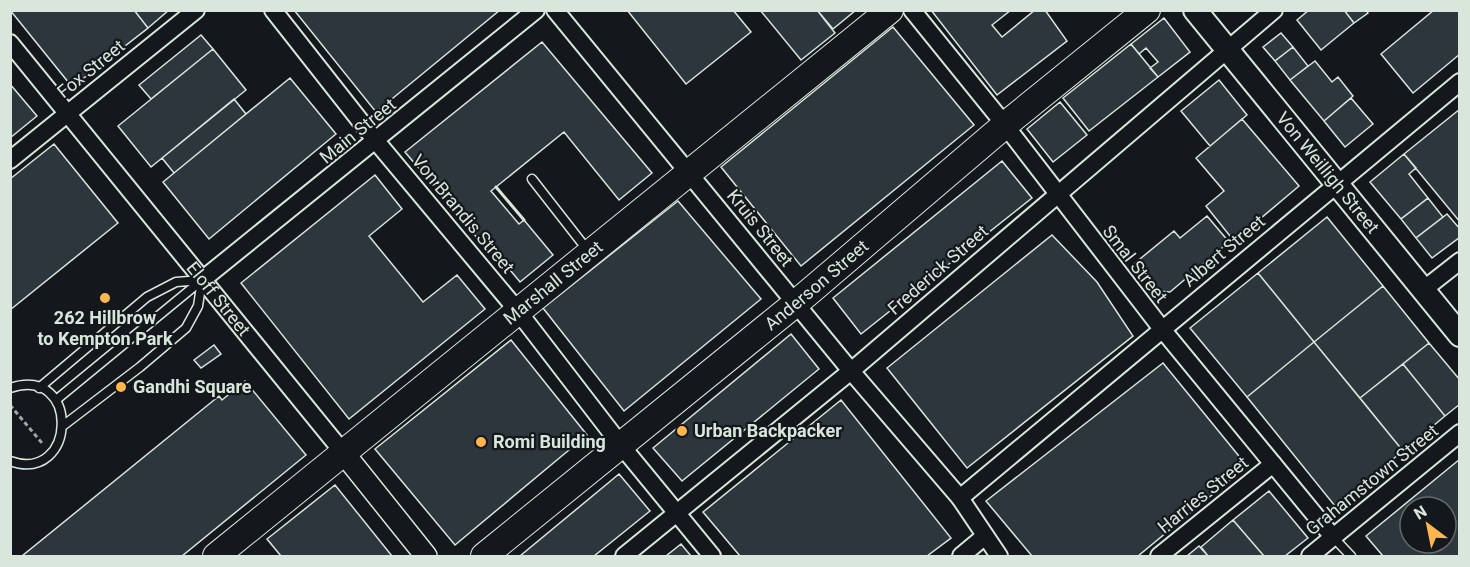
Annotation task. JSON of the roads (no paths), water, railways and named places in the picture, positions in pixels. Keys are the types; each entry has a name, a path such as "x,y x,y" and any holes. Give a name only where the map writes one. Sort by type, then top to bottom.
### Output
{"main road":[{"name":"Marshall Street","path":"216,556 890,10"},
{"name":"Anderson Street","path":"484,556 795,304 1005,126 1147,10"},
{"name":"Von Weilligh Street","path":"1195,10 1460,335"}],"street":[{"name":"Fox Street","path":"10,160 196,10"},
{"name":"Von Brandis Street","path":"273,10 376,141 517,310 620,444 712,556"},
{"name":"Main Street","path":"202,279 536,10"},
{"name":"Kruis Street","path":"555,10 690,172 795,304 960,498 999,556"},
{"name":"Smal Street","path":"912,10 1162,329 1333,537"},
{"name":"Frederick Street","path":"624,556 851,371 1274,10"},
{"name":"Eloff Street","path":"10,43 426,556"},
{"name":"Albert Street","path":"960,498 1335,183 1460,82"},
{"path":"1423,290 1460,261"},
{"name":"Grahamstown Street","path":"1310,556 1460,433"},
{"name":"Harries Street","path":"1159,556 1273,464"},
{"path":"961,556 985,536"}],"lane":[{"path":"532,179 589,252"},
{"name":"Main Street","path":"39,388 147,297 176,282 202,279"},
{"path":"56,400 202,279"},
{"path":"64,425 140,367 186,328 198,306 202,279"},
{"path":"10,388 26,385 39,388 56,400 64,425 60,441 50,454 34,462 12,464"},
{"path":"1333,537 1351,556"}],"place":[{"name":"262 Hillbrow to Kempton Park","path":"105,298"},
{"name":"Gandhi Square","path":"121,387"},
{"name":"Urban Backpacker","path":"682,431"},
{"name":"Romi Building","path":"481,442"}]}
